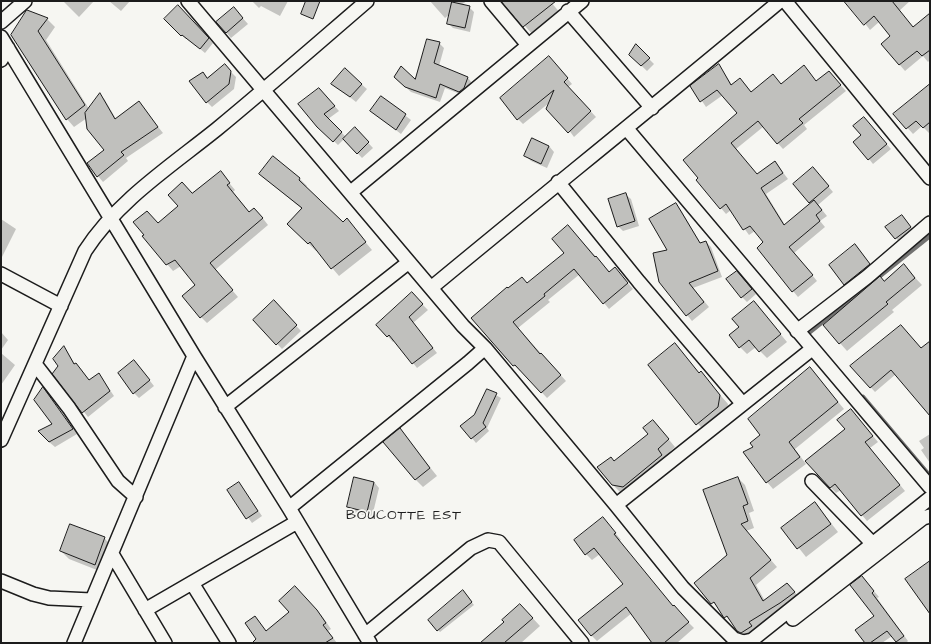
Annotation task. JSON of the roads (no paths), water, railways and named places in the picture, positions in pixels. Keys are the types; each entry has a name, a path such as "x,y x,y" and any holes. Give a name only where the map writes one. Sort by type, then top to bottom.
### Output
{"street":[{"path":"1,22 25,1"},
{"path":"1,440 85,251 93,238 111,218 137,194 263,91 367,1"},
{"path":"491,1 528,45"},
{"path":"350,192 582,1"},
{"path":"431,288 558,182 627,129 780,1"},
{"path":"785,1 930,178"},
{"path":"196,4 263,91 463,326 485,348 616,504 682,588 734,639 743,642 752,640 930,498"},
{"path":"568,11 652,108"},
{"path":"1,60 4,42"},
{"path":"4,42 194,356 289,508 367,639 472,548 488,540 499,542 582,643"},
{"path":"627,129 930,487"},
{"path":"558,182 639,282 742,403"},
{"path":"797,331 867,276 930,223"},
{"path":"226,407 409,262"},
{"path":"1,274 61,306"},
{"path":"289,508 485,348"},
{"path":"616,504 812,349"},
{"path":"74,643 194,356"},
{"path":"35,364 69,408 118,481 136,497"},
{"path":"812,481 874,544"},
{"path":"762,643 923,518 930,516"},
{"path":"145,610 297,522"},
{"path":"112,554 165,643"},
{"path":"1,581 33,594 50,598 91,600"},
{"path":"192,583 229,643"}],"waterway":[{"path":"810,332 930,236"},
{"path":"863,397 930,476"}],"district":[{"name":"BOUCOTTE EST","path":"404,516"}]}
